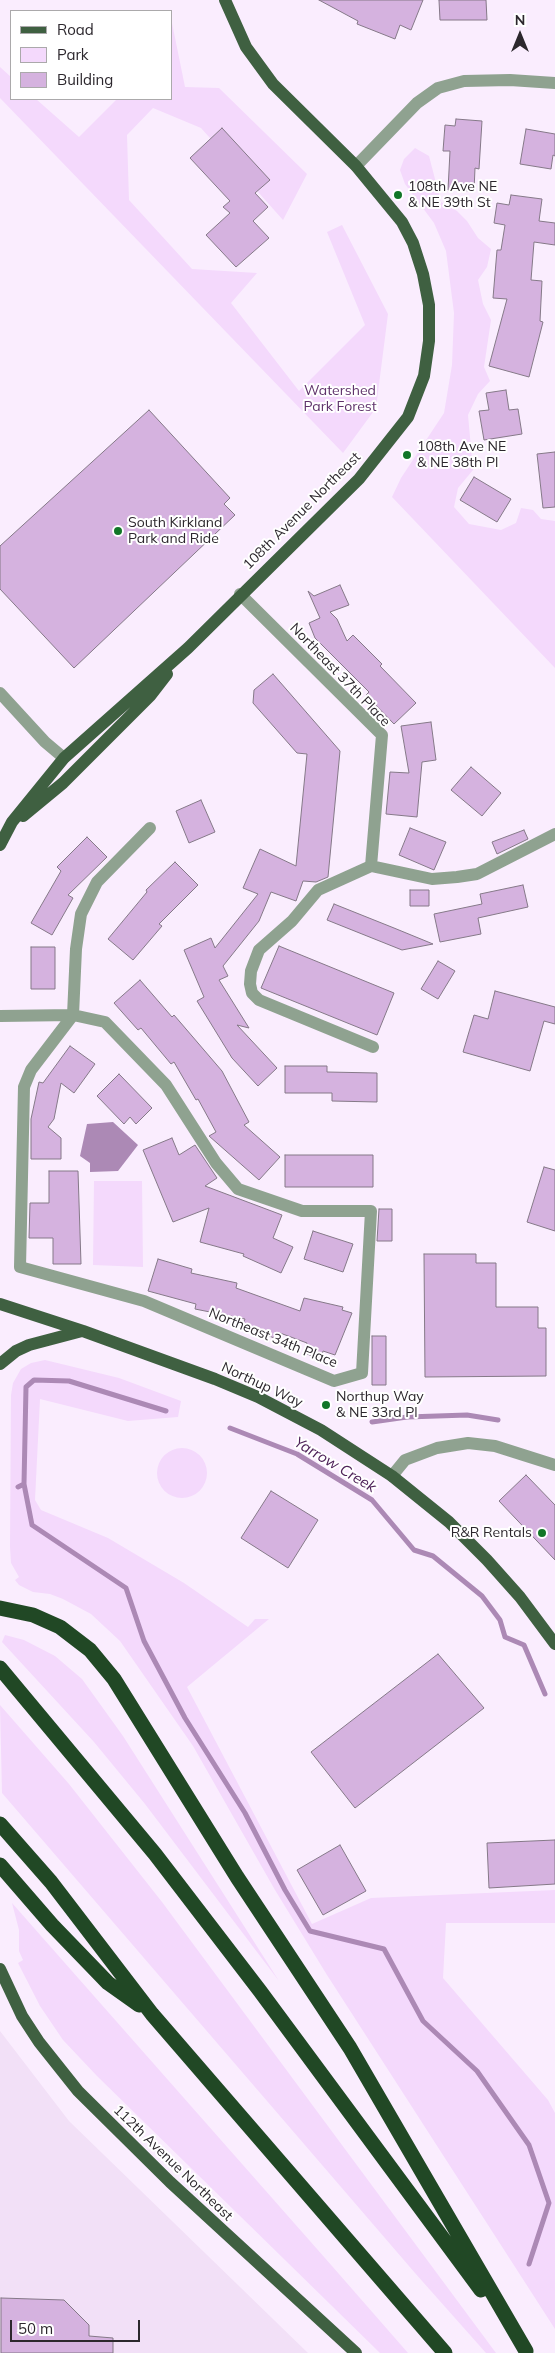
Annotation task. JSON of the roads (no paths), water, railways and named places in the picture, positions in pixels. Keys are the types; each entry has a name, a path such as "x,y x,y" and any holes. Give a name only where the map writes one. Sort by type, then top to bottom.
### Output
{"highway":[{"path":"0,1608 33,1615 60,1627 90,1650 114,1679 237,1877 350,2048 527,2352"},
{"path":"0,1668 155,1854 260,1991 527,2352"},
{"path":"0,1824 51,1882 152,2014 445,2353"},
{"path":"0,1865 52,1925 108,1983 152,2014"}],"main road":[{"name":"108th Avenue Northeast","path":"0,845 12,822 64,758 188,648 240,594 359,480 408,417 424,376 429,341 429,305 423,274 413,243 402,222 356,166 273,84 246,47 224,0"},
{"path":"12,822 28,812 63,783 143,703 188,648"},
{"name":"Northup Way","path":"0,1304 83,1331 215,1379 258,1397 321,1430 392,1476 449,1522 520,1597 555,1644"},
{"path":"0,1364 16,1351 29,1345 83,1331"},
{"name":"112th Avenue Northeast","path":"0,1969 22,2016 39,2042 57,2067 84,2097 170,2182 356,2353"}],"street":[{"path":"356,166 416,103 438,88 464,81 510,80 555,83"},
{"name":"Northeast 37th Place","path":"240,594 382,735 371,866"},
{"path":"0,693 46,742 64,758"},
{"path":"0,1016 73,1015 76,949 81,914 97,882 150,828"},
{"path":"373,1047 259,1000 252,993 250,984 251,971 259,950 292,921 318,890 371,866 432,879 477,874 555,834"},
{"name":"Northeast 34th Place","path":"73,1015 105,1022 166,1085 216,1163 238,1190 302,1210 371,1211 362,1373 334,1381 144,1301 20,1267 24,1087 31,1070 73,1015"},
{"path":"392,1476 405,1460 437,1448 468,1443 495,1446 555,1465"}],"waterway":[{"name":"Yarrow Creek","path":"18,1487 24,1484 26,1387 34,1380 69,1381 166,1411"},
{"path":"372,1422 407,1417 467,1415 498,1420"},
{"name":"Yarrow Creek","path":"230,1428 297,1454 372,1500 414,1550 433,1556 482,1596 500,1620 505,1637 524,1645 545,1694"},
{"path":"24,1484 32,1525 126,1588 144,1641 185,1718 245,1813 285,1890 310,1931 384,1949 423,2021 477,2071 529,2145 549,2203 529,2264"}],"place":[{"name":"108th Ave NE & NE 39th St","path":"398,195"},
{"name":"108th Ave NE & NE 38th Pl","path":"407,455"},
{"name":"South Kirkland Park and Ride","path":"118,531"},
{"name":"Northup Way & NE 33rd Pl","path":"326,1405"},
{"name":"R&R Rentals","path":"542,1533"}],"park label":[{"name":"Watershed Park Forest","path":"340,400"}]}
